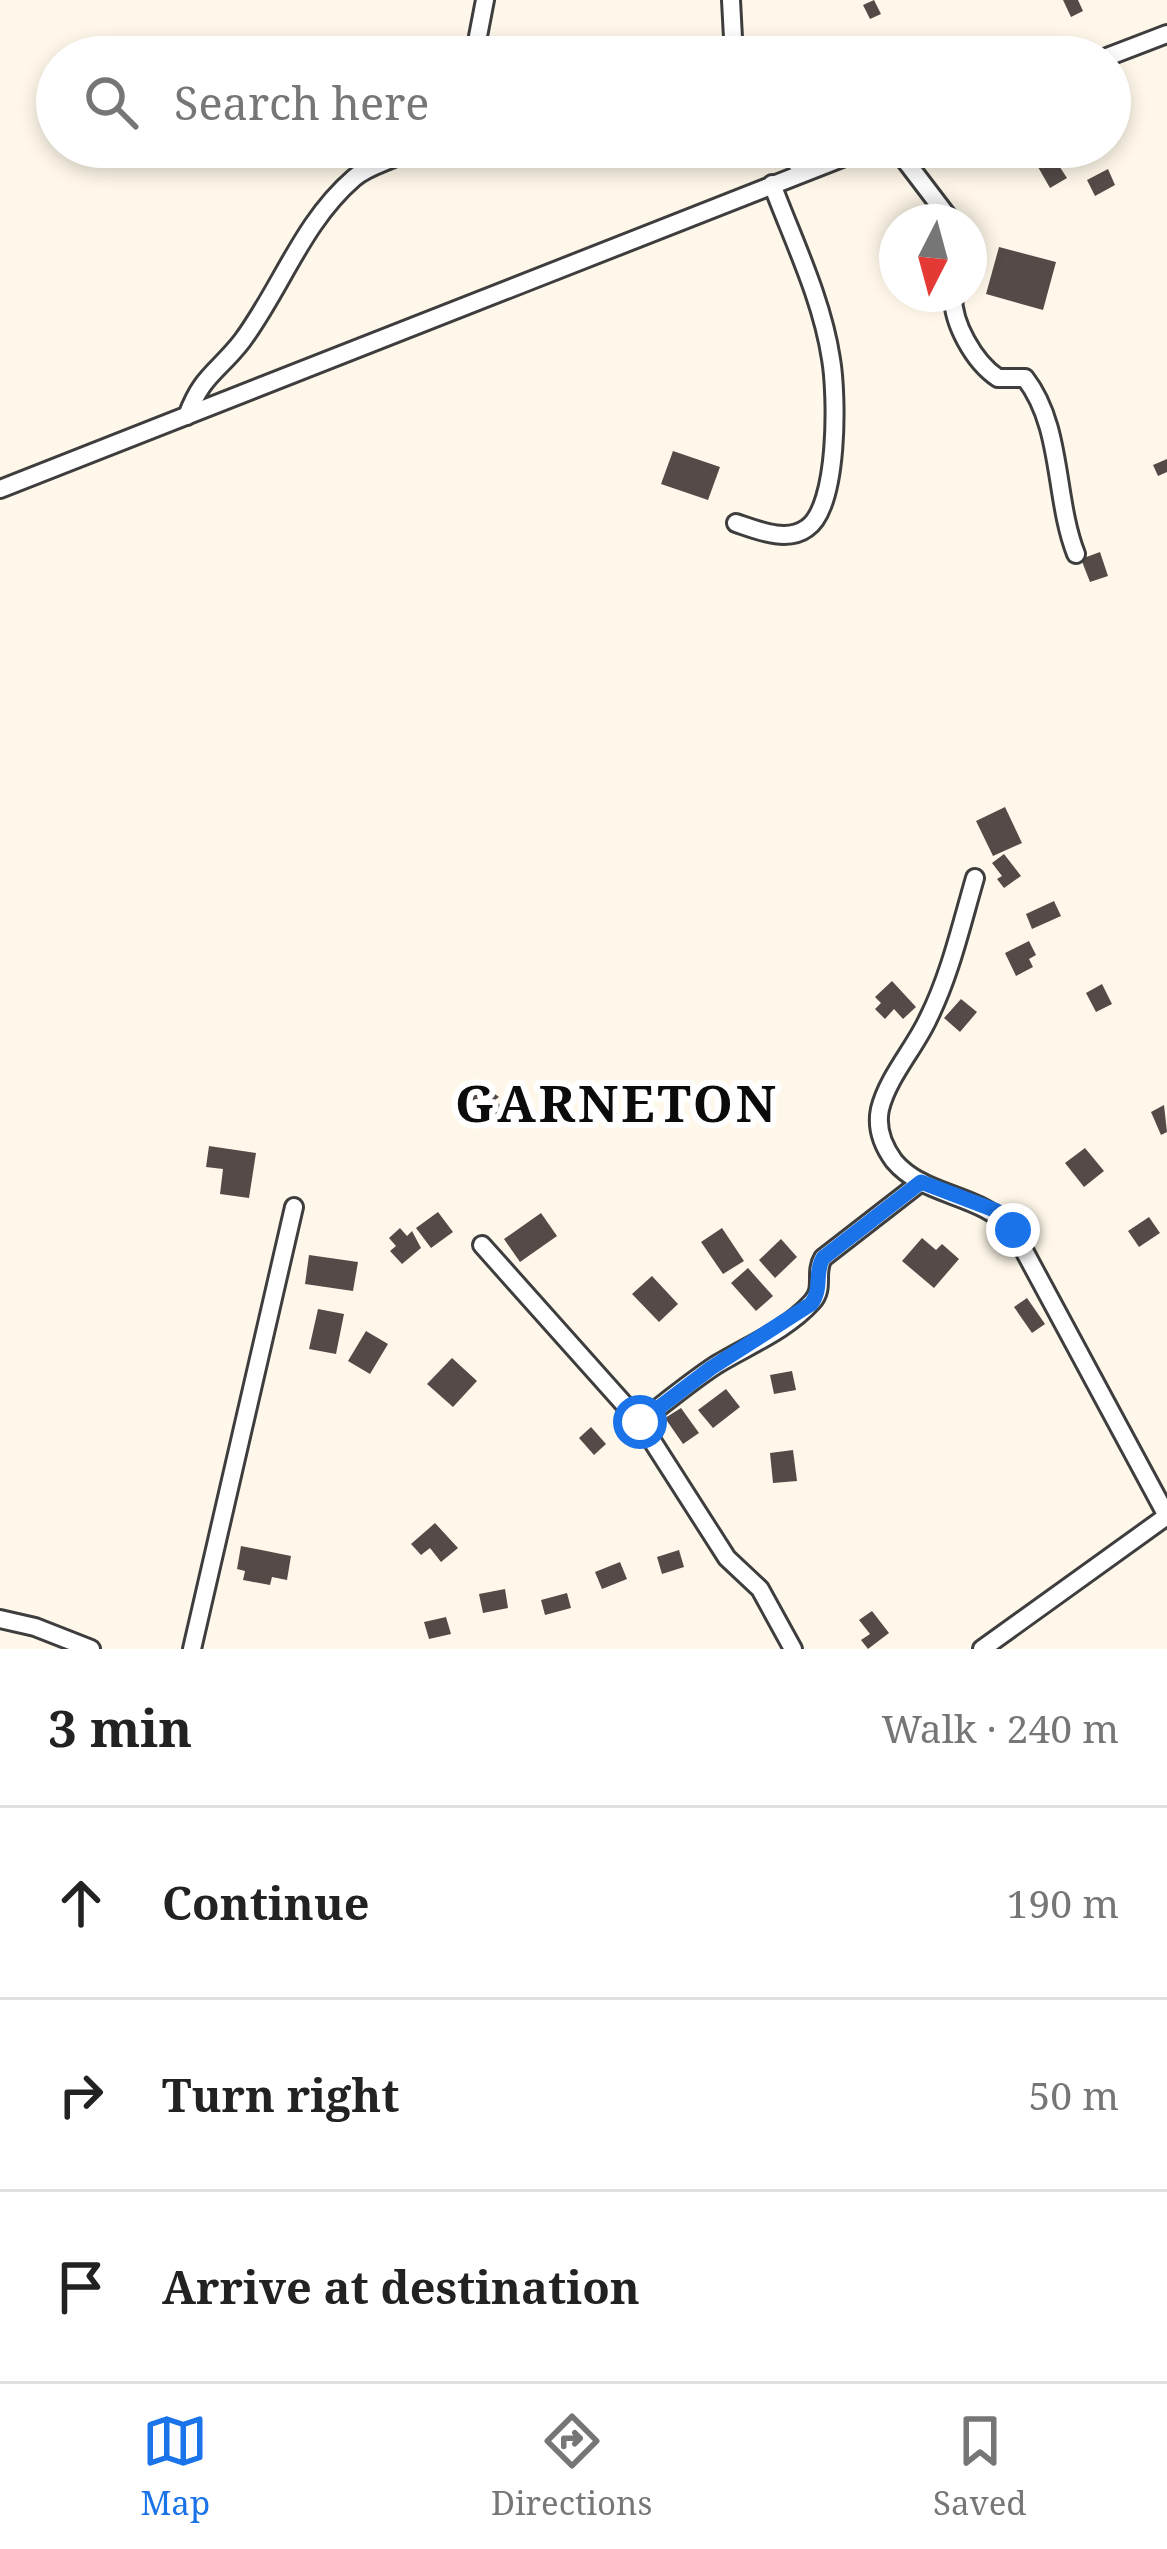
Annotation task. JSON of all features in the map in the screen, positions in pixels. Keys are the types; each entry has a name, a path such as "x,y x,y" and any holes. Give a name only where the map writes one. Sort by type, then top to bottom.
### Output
{"street":[{"path":"478,36 485,0"},
{"path":"731,0 733,36"},
{"path":"1131,48 1167,34"},
{"path":"187,416 198,385 242,341 310,226 359,172 371,168"},
{"path":"801,168 804,172"},
{"path":"0,489 815,168"},
{"path":"911,168 938,204"},
{"path":"736,523 788,535 808,528 819,513 834,442 832,359 772,184"},
{"path":"956,312 958,324 985,367 998,378 1025,378 1043,409 1064,524 1076,554"},
{"path":"975,878 943,988 887,1090 879,1114 880,1137 896,1163 921,1182 997,1211 1013,1230 1167,1516 982,1649"},
{"path":"640,1422 711,1368 811,1304 820,1286 818,1266 823,1258 921,1182"},
{"path":"191,1649 295,1207"},
{"path":"482,1245 640,1422 727,1558 760,1589 794,1649"},
{"path":"0,1619 91,1649"}],"building":[{"path":"874,0 881,14 870,19 863,5"},
{"path":"1063,0 1078,0 1083,11 1071,17"},
{"path":"1039,168 1060,168 1067,178 1050,188"},
{"path":"1108,169 1115,185 1095,196 1087,180"},
{"path":"999,247 1056,262 1043,310 987,294"},
{"path":"673,451 720,467 708,500 661,484"},
{"path":"1167,459 1167,472 1158,476 1153,465"},
{"path":"1100,552 1108,576 1090,582 1081,559"},
{"path":"1005,807 1022,843 993,856 976,821"},
{"path":"1004,854 1021,876 1004,888 992,863"},
{"path":"1054,901 1061,916 1032,929 1026,914"},
{"path":"1029,941 1036,955 1029,959 1033,967 1016,976 1005,953"},
{"path":"892,981 916,1007 903,1019 894,1009 885,1019 875,1009 881,1003 875,997"},
{"path":"1102,984 1112,1004 1096,1012 1086,993"},
{"path":"961,999 977,1012 960,1032 944,1018"},
{"path":"477,1081 499,1097 495,1100 506,1111 494,1122 485,1112 481,1116 465,1092"},
{"path":"1164,1105 1167,1132 1161,1135 1151,1112"},
{"path":"209,1146 256,1153 249,1198 220,1194 223,1169 206,1167"},
{"path":"1085,1148 1104,1171 1084,1187 1065,1163"},
{"path":"438,1212 453,1232 431,1248 416,1228"},
{"path":"541,1213 557,1236 520,1262 504,1239"},
{"path":"1149,1217 1160,1233 1139,1247 1128,1231"},
{"path":"400,1228 407,1236 412,1231 421,1248 402,1264 390,1251 396,1246 389,1238"},
{"path":"722,1228 744,1261 723,1274 701,1242"},
{"path":"922,1238 936,1250 942,1244 959,1259 934,1288 902,1261"},
{"path":"781,1239 797,1257 775,1278 759,1260"},
{"path":"309,1255 358,1262 353,1291 305,1284"},
{"path":"748,1268 773,1296 756,1311 731,1283"},
{"path":"652,1276 678,1304 659,1322 632,1294"},
{"path":"1027,1298 1045,1324 1032,1333 1014,1307"},
{"path":"318,1309 344,1314 336,1354 309,1349"},
{"path":"366,1331 388,1344 370,1374 348,1361"},
{"path":"452,1358 477,1381 453,1407 427,1384"},
{"path":"792,1371 796,1390 774,1394 770,1375"},
{"path":"726,1389 740,1407 713,1428 698,1410"},
{"path":"681,1408 699,1433 683,1444 665,1418"},
{"path":"591,1427 606,1444 594,1455 579,1438"},
{"path":"793,1450 797,1481 773,1483 770,1453"},
{"path":"435,1523 458,1548 441,1562 430,1548 421,1555 411,1544"},
{"path":"241,1546 291,1556 287,1580 272,1577 270,1585 243,1580 245,1571 237,1569"},
{"path":"679,1550 684,1567 662,1574 657,1557"},
{"path":"620,1562 627,1579 602,1589 595,1572"},
{"path":"505,1589 508,1608 483,1613 479,1594"},
{"path":"567,1593 571,1608 545,1615 541,1600"},
{"path":"872,1611 889,1633 868,1649 861,1640 870,1634 859,1620"},
{"path":"446,1617 451,1634 429,1639 424,1622"}],"district":[{"name":"GARNETON","path":"617,1102"}],"route":[{"path":"640,1422 711,1368 811,1304 820,1286 818,1266 823,1258 921,1182 997,1211 1013,1230"}]}
